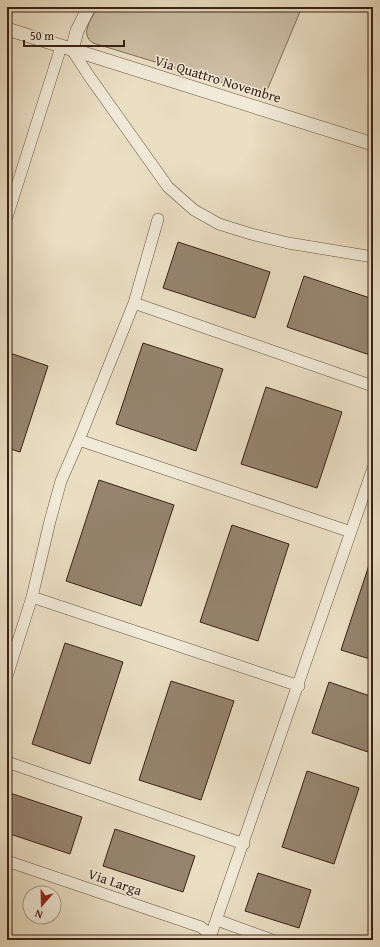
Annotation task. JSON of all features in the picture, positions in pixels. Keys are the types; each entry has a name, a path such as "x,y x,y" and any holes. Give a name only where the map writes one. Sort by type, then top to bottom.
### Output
{"street":[{"path":"7,217 67,48 89,7"},
{"name":"Via Quattro Novembre","path":"8,31 67,48 373,144"},
{"path":"67,48 89,76 168,187 194,210 219,224 251,234 288,243 373,257"},
{"path":"7,676 32,597 50,520 61,481 134,303 158,219"},
{"path":"134,303 373,386"},
{"path":"79,440 351,532"},
{"path":"212,938 373,468"},
{"path":"32,597 299,686"},
{"path":"7,762 244,844"},
{"name":"Via Larga","path":"7,861 201,927 212,938"},
{"path":"217,920 272,940"}],"shaded area":[{"path":"98,7 302,7 268,88 264,93 257,93 93,43 87,35 87,31 90,21"}],"building":[{"path":"178,242 270,272 255,318 163,288"},
{"path":"304,276 373,299 373,356 287,327"},
{"path":"143,343 223,369 196,451 116,424"},
{"path":"7,352 48,366 20,452 7,448"},
{"path":"266,387 342,412 317,488 241,464"},
{"path":"99,480 174,505 141,606 66,581"},
{"path":"232,525 289,544 258,641 200,622"},
{"path":"371,559 373,559 373,660 341,650"},
{"path":"65,643 123,662 90,764 32,744"},
{"path":"171,681 234,701 201,800 139,780"},
{"path":"329,682 373,697 373,736 368,752 312,733"},
{"path":"307,771 359,788 334,864 282,847"},
{"path":"7,792 82,817 70,854 7,833"},
{"path":"115,829 195,856 183,892 103,866"},
{"path":"258,873 311,890 299,928 245,911"}]}
